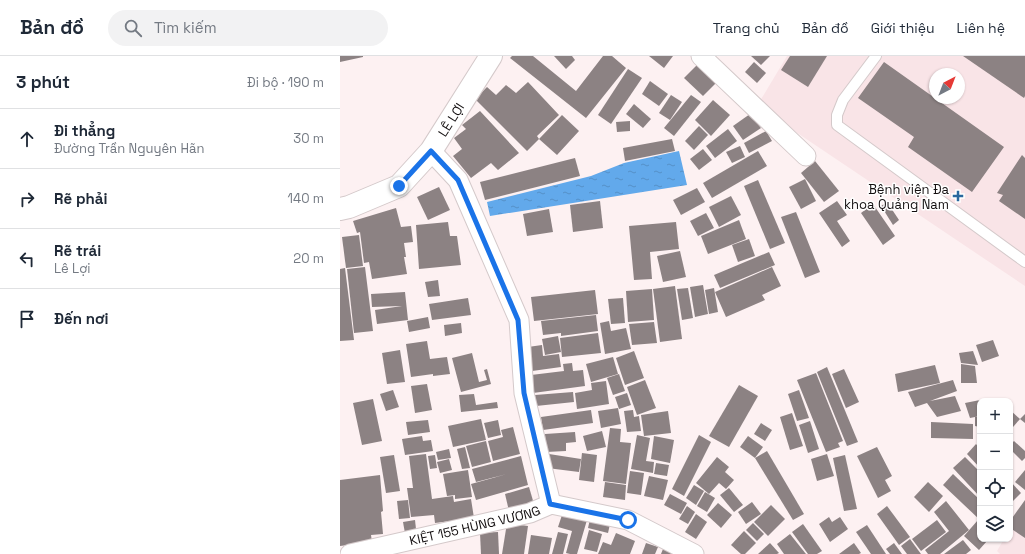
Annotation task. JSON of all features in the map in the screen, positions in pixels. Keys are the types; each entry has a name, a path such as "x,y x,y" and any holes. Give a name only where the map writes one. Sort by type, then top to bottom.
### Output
{"street":[{"name":"LÊ LỢI","path":"340,209 349,207 399,186 431,151 491,56"},
{"path":"701,56 806,156"},
{"path":"431,151 458,180 518,320 524,393 550,504 628,520 694,554"},
{"name":"KIỆT 155 HÙNG VƯƠNG","path":"350,554 403,548 530,513 550,504"}],"lane":[{"path":"876,56 843,100 837,115 837,125 1025,262"}],"shaded area":[{"name":"Bệnh viện Đa khoa Quảng Nam","path":"787,56 1025,56 1025,286 757,106"},
{"path":"1025,507 1025,554 1000,554 997,551 1002,542 1013,542 1013,525"}],"water":[{"path":"679,151 687,185 490,216 487,202 591,176 624,163"}],"building":[{"path":"340,56 363,56 363,57 340,62"},
{"path":"512,56 533,56 576,91 603,56 612,56 626,68 586,118 510,58"},
{"path":"554,56 572,56 575,60 566,69"},
{"path":"649,56 673,56 664,68"},
{"path":"751,56 770,56 761,65"},
{"path":"790,56 827,56 808,87 781,70"},
{"path":"963,56 1025,56 1024,98"},
{"path":"702,60 721,78 703,96 684,78"},
{"path":"754,62 766,73 757,83 745,72"},
{"path":"884,62 929,94 929,104 943,104 1004,147 972,192 908,147 914,137 858,98"},
{"path":"628,69 642,78 611,124 598,115"},
{"path":"650,81 668,94 659,106 642,94"},
{"path":"528,82 559,115 537,136 539,139 527,151 475,99 487,87 496,95 506,85 516,93"},
{"path":"671,95 682,102 670,120 659,113"},
{"path":"691,95 701,102 674,136 664,128"},
{"path":"713,100 730,115 711,136 695,120"},
{"path":"634,104 651,119 643,128 626,114"},
{"path":"480,111 519,153 498,170 491,163 471,178 453,156 462,149 454,138 466,129 462,125"},
{"path":"750,114 761,128 743,140 733,126"},
{"path":"562,115 579,131 557,155 539,139"},
{"path":"630,121 630,131 617,132 616,122"},
{"path":"699,126 708,135 694,150 685,141"},
{"path":"728,129 737,141 715,158 706,146"},
{"path":"766,131 772,141 749,153 744,143"},
{"path":"672,139 675,151 625,161 623,148"},
{"path":"740,146 745,157 732,163 726,152"},
{"path":"703,149 712,160 699,170 690,159"},
{"path":"758,151 767,166 712,198 703,183"},
{"path":"1022,155 1025,158 1025,219 999,201 1003,195 997,193"},
{"path":"575,158 580,176 485,200 480,182"},
{"path":"815,161 839,191 824,202 801,173"},
{"path":"805,179 816,201 801,209 789,187"},
{"path":"758,180 785,243 770,249 744,186"},
{"path":"439,187 450,210 428,220 417,197"},
{"path":"697,188 705,202 681,215 673,200"},
{"path":"731,196 741,215 719,227 709,207"},
{"path":"600,201 603,228 573,232 570,205"},
{"path":"837,201 847,215 837,221 850,241 842,247 819,213"},
{"path":"887,202 899,220 893,225 881,206"},
{"path":"873,204 895,236 883,245 861,213"},
{"path":"396,208 401,227 411,226 413,242 404,243 406,257 404,257 407,274 372,279 369,262 364,263 360,232 357,233 353,221"},
{"path":"549,209 553,232 527,236 523,214"},
{"path":"796,212 820,272 805,278 781,217"},
{"path":"706,213 714,228 698,236 690,221"},
{"path":"739,220 746,239 708,254 701,236"},
{"path":"448,222 450,236 457,236 461,265 419,269 416,225"},
{"path":"676,222 679,249 650,252 652,279 634,280 629,226"},
{"path":"359,235 363,266 346,268 342,237"},
{"path":"749,239 755,256 738,262 732,245"},
{"path":"680,251 686,277 663,282 657,256"},
{"path":"769,252 775,265 720,288 714,275"},
{"path":"365,267 373,331 354,333 347,269"},
{"path":"772,267 781,286 762,295 765,300 726,317 715,292"},
{"path":"345,268 354,340 340,341 340,269"},
{"path":"438,280 440,296 428,297 425,282"},
{"path":"703,285 708,314 695,317 690,287"},
{"path":"675,286 682,339 660,342 653,289"},
{"path":"688,288 693,318 682,320 677,289"},
{"path":"714,288 718,312 709,314 705,290"},
{"path":"652,289 654,320 628,322 626,291"},
{"path":"595,290 598,314 534,321 531,297"},
{"path":"405,292 408,320 377,324 375,310 402,306 372,307 371,294"},
{"path":"468,298 471,315 432,320 429,304"},
{"path":"623,298 625,323 611,324 608,299"},
{"path":"596,315 598,331 561,336 561,333 543,335 541,321"},
{"path":"428,317 430,328 409,332 407,321"},
{"path":"609,321 611,331 626,328 631,349 605,354 600,323"},
{"path":"654,322 657,343 632,345 629,324"},
{"path":"461,323 462,333 445,336 444,325"},
{"path":"598,333 601,353 562,357 560,338"},
{"path":"558,336 561,352 545,355 542,339"},
{"path":"993,340 999,356 982,362 976,345"},
{"path":"427,341 430,359 447,357 450,374 433,376 433,374 411,377 406,344"},
{"path":"542,345 543,356 559,354 561,367 532,371 528,347"},
{"path":"400,350 405,382 387,384 382,353"},
{"path":"634,351 644,378 625,385 616,358"},
{"path":"973,351 978,365 961,363 959,353"},
{"path":"472,353 479,382 487,380 484,370 487,369 491,384 461,392 452,358"},
{"path":"613,357 618,374 591,382 586,364"},
{"path":"572,363 573,371 583,370 585,386 533,393 531,375 564,371 563,364"},
{"path":"961,364 975,366 977,383 961,383"},
{"path":"935,365 940,383 898,392 895,374"},
{"path":"827,367 858,442 847,446 817,372"},
{"path":"844,369 859,402 846,408 832,374"},
{"path":"816,373 843,441 838,443 840,447 826,452 797,380"},
{"path":"619,374 625,391 613,395 607,378"},
{"path":"645,380 656,408 637,415 627,387"},
{"path":"953,380 957,391 930,401 955,396 961,411 937,417 927,403 915,407 908,392"},
{"path":"606,381 609,404 577,409 575,393 592,390 591,383"},
{"path":"427,384 432,410 415,413 411,386"},
{"path":"739,385 758,396 729,447 709,436"},
{"path":"393,390 399,407 386,411 380,394"},
{"path":"799,390 809,418 797,421 788,394"},
{"path":"573,392 574,402 536,406 535,395"},
{"path":"627,393 631,405 619,409 615,397"},
{"path":"474,394 476,405 497,402 498,408 461,412 459,395"},
{"path":"373,399 382,441 362,445 353,403"},
{"path":"977,401 977,417 970,418 965,403"},
{"path":"618,408 621,424 601,428 598,411"},
{"path":"591,410 593,423 543,430 541,417"},
{"path":"633,410 634,417 639,416 641,431 627,432 624,411"},
{"path":"668,411 671,433 644,436 641,415"},
{"path":"792,413 803,446 790,450 780,417"},
{"path":"1013,413 1020,419 1013,427"},
{"path":"1025,414 1025,423 1020,419"},
{"path":"975,417 977,417 977,426 975,426"},
{"path":"481,419 486,440 453,447 448,426"},
{"path":"428,420 430,432 408,435 406,422"},
{"path":"498,420 501,435 488,438 484,423"},
{"path":"810,421 819,449 808,453 799,425"},
{"path":"931,422 973,424 973,439 931,438"},
{"path":"761,423 772,430 765,441 754,434"},
{"path":"513,427 520,454 493,461 488,441 503,437 501,430"},
{"path":"610,428 621,429 620,442 631,443 626,484 603,481"},
{"path":"602,431 606,447 587,451 583,436"},
{"path":"575,432 576,442 566,443 566,451 546,452 545,434"},
{"path":"637,435 650,438 646,461 654,462 653,473 631,469"},
{"path":"699,435 711,442 684,496 672,489"},
{"path":"422,436 423,441 431,440 433,451 405,455 402,439"},
{"path":"654,436 674,440 670,463 651,459"},
{"path":"748,436 763,447 755,458 740,447"},
{"path":"486,441 491,462 472,467 466,446"},
{"path":"1014,441 1025,451 1025,458 1022,461 1013,452"},
{"path":"976,444 977,465 967,454"},
{"path":"465,447 470,468 462,469 457,449"},
{"path":"877,447 892,476 885,480 891,491 878,498 857,456"},
{"path":"449,449 451,458 438,460 436,452"},
{"path":"767,451 804,514 793,520 755,458"},
{"path":"582,453 597,455 594,482 579,480"},
{"path":"426,454 432,499 453,496 454,502 471,499 474,518 435,523 434,515 411,517 407,488 413,488 409,456"},
{"path":"549,454 581,459 579,472 547,468"},
{"path":"827,454 834,476 817,481 811,459"},
{"path":"394,455 400,491 386,493 380,457"},
{"path":"435,455 437,468 430,469 428,456"},
{"path":"845,455 857,509 844,511 833,458"},
{"path":"521,456 528,485 476,500 471,484 507,474 476,482 472,469"},
{"path":"717,457 729,467 725,472 734,480 726,489 719,483 709,494 696,483"},
{"path":"965,457 977,469 977,494 953,468"},
{"path":"449,459 452,470 440,473 437,462"},
{"path":"656,463 669,465 667,476 654,474"},
{"path":"468,470 472,497 455,499 455,495 447,496 443,474"},
{"path":"1025,470 1025,490 1015,482"},
{"path":"630,471 644,473 641,495 627,493"},
{"path":"953,474 977,497 977,517 943,485"},
{"path":"380,475 383,534 371,535 372,542 340,546 340,480"},
{"path":"649,476 668,480 663,500 644,496"},
{"path":"605,482 626,485 625,500 603,497"},
{"path":"928,482 943,496 929,512 914,497"},
{"path":"1013,484 1021,493 1013,501"},
{"path":"694,485 704,491 696,505 686,498"},
{"path":"529,487 534,504 509,511 505,494"},
{"path":"729,488 743,505 734,512 720,495"},
{"path":"705,492 715,498 707,512 697,506"},
{"path":"670,494 687,503 681,514 664,505"},
{"path":"408,500 410,518 399,519 397,501"},
{"path":"1025,500 1025,538 1013,530 1013,517"},
{"path":"946,501 969,530 940,554 928,554 925,550 949,531 934,512"},
{"path":"752,502 761,514 746,524 738,512"},
{"path":"718,503 732,515 721,528 707,515"},
{"path":"771,505 785,519 768,536 754,522"},
{"path":"687,506 695,512 688,524 679,519"},
{"path":"887,506 910,537 899,545 877,514"},
{"path":"563,512 587,520 577,554 566,553 572,531 558,527"},
{"path":"696,514 707,522 696,539 685,532"},
{"path":"829,517 832,522 840,517 848,529 830,542 819,524"},
{"path":"590,519 610,524 608,533 588,528"},
{"path":"415,520 417,538 406,539 403,522"},
{"path":"937,520 946,532 921,551 912,539"},
{"path":"977,521 977,542 986,542 979,550 964,536"},
{"path":"507,523 528,526 524,554 502,554"},
{"path":"753,523 764,534 757,541 746,530"},
{"path":"803,524 822,551 817,554 808,554 792,532"},
{"path":"867,525 886,554 871,554 856,532"},
{"path":"589,530 602,534 597,552 584,549"},
{"path":"744,531 756,543 745,554 741,554 731,545"},
{"path":"498,532 499,554 481,554 480,533"},
{"path":"558,532 568,534 563,554 552,554"},
{"path":"616,533 635,541 630,554 598,554 603,542 611,545"},
{"path":"790,534 806,554 784,554 777,544"},
{"path":"531,535 552,538 549,554 528,554"},
{"path":"910,539 921,554 907,554 901,546"},
{"path":"963,540 971,550 966,554 944,554"},
{"path":"646,543 658,547 655,554 642,554"},
{"path":"770,543 779,553 758,554"},
{"path":"854,543 861,553 839,554"},
{"path":"894,543 902,554 890,554 886,549"},
{"path":"663,549 676,554 661,554"}],"place":[{"name":"Bệnh viện Đa khoa Quảng Nam","path":"958,196"}],"route":[{"path":"399,186 431,151 458,180 518,320 524,393 550,504 628,520"}]}
